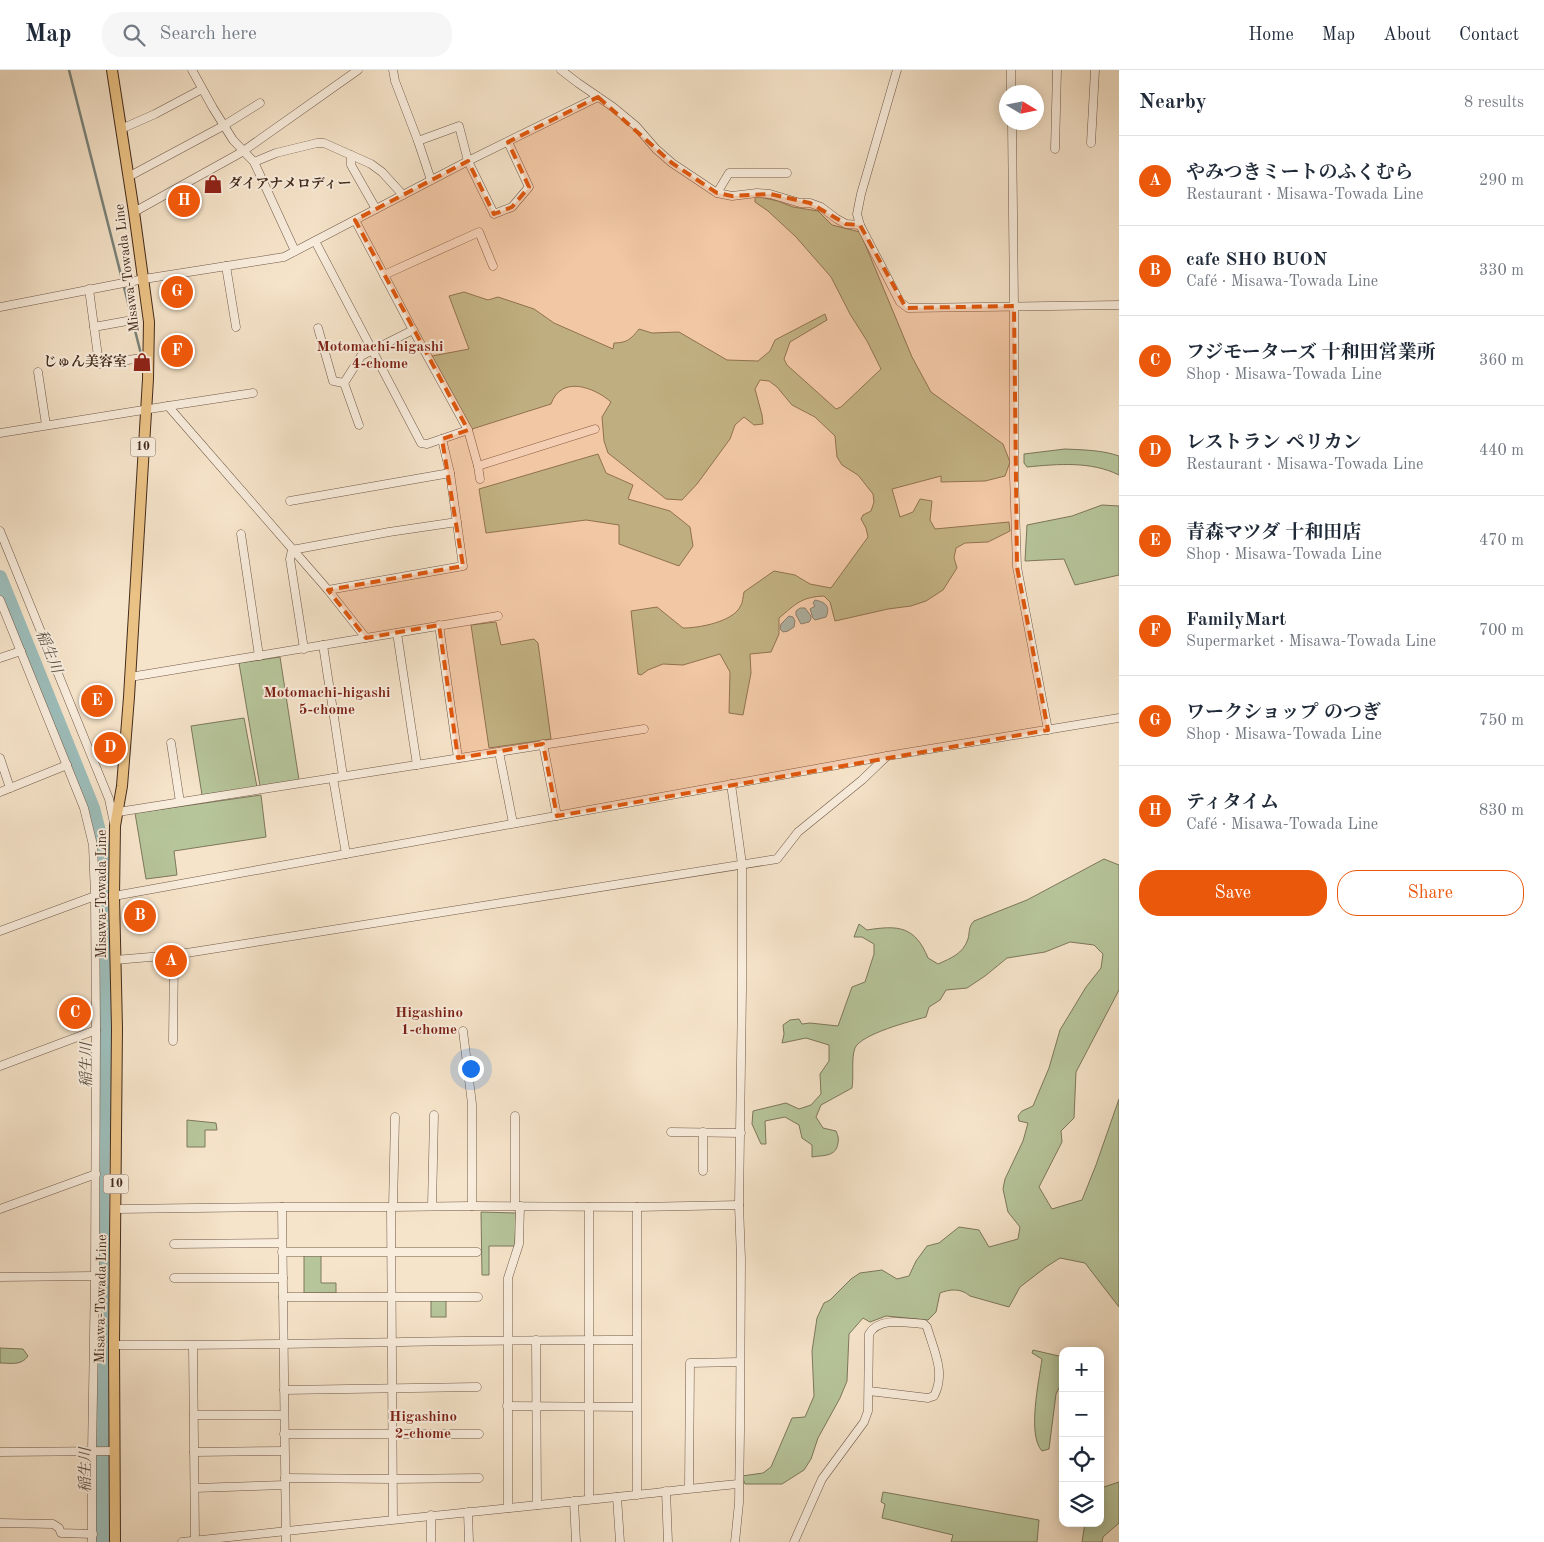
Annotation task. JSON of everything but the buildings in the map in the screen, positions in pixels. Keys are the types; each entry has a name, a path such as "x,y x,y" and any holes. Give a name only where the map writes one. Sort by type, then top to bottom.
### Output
{"main road":[{"name":"Misawa-Towada Line","path":"112,70 149,322 149,356 130,677 122,786 115,826 116,1209 110,1451 115,1542"}],"street":[{"path":"192,70 223,126 242,152 254,162 295,251"},
{"path":"134,212 242,152 358,70"},
{"path":"393,70 395,81 431,180"},
{"path":"561,70 613,106 636,126 656,149 672,163 717,193 732,196 757,193 770,194 800,203 810,203 821,207 837,220 846,224 860,225"},
{"path":"897,70 857,214 860,225 900,302 908,308 1119,305"},
{"path":"1011,70 1011,85"},
{"path":"1055,149 1057,70"},
{"path":"1091,143 1095,70"},
{"path":"121,128 155,114 202,89"},
{"path":"0,307 144,279 284,257 468,161 598,97"},
{"path":"128,177 223,126 260,103"},
{"path":"418,141 459,126 468,161 494,214 512,207 529,188 508,142"},
{"path":"1012,130 1014,476 1017,567 1048,730"},
{"path":"254,162 276,153 324,143 371,164 382,172 403,195"},
{"path":"351,155 351,165 376,209"},
{"path":"717,193 729,173 787,173"},
{"path":"355,220 468,430 480,479"},
{"path":"384,275 479,232 492,266"},
{"path":"315,241 421,443 427,444 468,430"},
{"path":"226,266 236,327"},
{"path":"89,289 99,364 149,356"},
{"path":"94,327 127,321"},
{"path":"318,328 333,381 344,383"},
{"path":"344,383 361,356 413,330"},
{"path":"38,372 46,425"},
{"path":"344,383 359,426"},
{"path":"0,433 253,394"},
{"path":"168,406 328,590 366,638"},
{"path":"478,466 594,429"},
{"path":"328,590 463,566 450,473 442,438"},
{"path":"290,501 450,473"},
{"path":"292,550 389,532 457,522"},
{"name":"10","path":"0,531 109,799 115,826"},
{"path":"241,534 259,656"},
{"path":"292,550 290,559 304,649"},
{"path":"0,600 84,808 90,832 94,860 96,1030 93,1538 61,1533 59,1528 53,1524 0,1523"},
{"path":"130,677 498,616"},
{"path":"439,625 458,758"},
{"path":"397,633 417,765"},
{"path":"323,645 343,776"},
{"path":"0,658 21,651"},
{"path":"114,896 887,756 1119,718"},
{"path":"118,812 644,728"},
{"path":"170,743 180,802"},
{"path":"543,744 557,816"},
{"path":"499,752 513,823"},
{"path":"115,960 174,955 777,859 798,832 862,780 887,756"},
{"path":"0,758 10,788"},
{"path":"0,792 67,765"},
{"path":"333,778 346,854"},
{"path":"731,784 742,864 739,1510 735,1542"},
{"path":"0,931 95,896"},
{"path":"173,1041 174,955"},
{"path":"0,1066 96,1030"},
{"path":"463,1031 472,1104 472,1206"},
{"path":"432,1206 434,1115"},
{"path":"508,1508 508,1278 519,1244 515,1116"},
{"path":"393,1519 392,1207 395,1117"},
{"path":"671,1132 741,1133"},
{"path":"703,1132 703,1171"},
{"path":"0,1209 96,1174"},
{"path":"116,1209 739,1205"},
{"path":"589,1206 589,1499"},
{"path":"282,1207 286,1542"},
{"path":"637,1207 637,1495"},
{"path":"174,1244 282,1243"},
{"path":"282,1252 477,1252"},
{"path":"0,1277 95,1276"},
{"path":"174,1278 283,1278"},
{"path":"283,1297 478,1297"},
{"path":"794,1542 822,1479 864,1422 868,1411 869,1334 879,1324 892,1322 924,1324 928,1328 940,1367 938,1389 934,1396 928,1398 869,1391"},
{"path":"114,1345 193,1346 508,1340 636,1340"},
{"path":"536,1340 536,1505"},
{"path":"193,1346 195,1541"},
{"path":"689,1488 690,1363 740,1362"},
{"path":"284,1390 478,1387"},
{"path":"507,1406 636,1408"},
{"path":"194,1415 284,1415"},
{"path":"284,1434 479,1434"},
{"path":"0,1452 110,1451"},
{"path":"194,1452 284,1451"},
{"path":"195,1488 285,1482 479,1478"},
{"path":"182,1542 222,1540 285,1530 739,1484"},
{"path":"666,1491 668,1542"},
{"path":"616,1497 620,1542"},
{"path":"574,1501 576,1542"},
{"path":"468,1512 470,1542"},
{"path":"430,1515 431,1542"}],"highlighted area":[{"path":"598,97 672,163 717,193 732,196 770,194 810,203 846,224 860,225 906,308 1014,306 1017,567 1048,730 557,816 543,744 458,758 439,625 366,638 328,590 463,566 442,439 468,430 355,220 468,161 494,214 512,207 529,187 508,142"}],"green space":[{"path":"755,196 778,201 793,207 818,211 832,225 860,232 912,357 931,392 1003,444 1010,462 1005,476 985,481 941,482 941,476 892,489 900,517 913,512 920,499 932,501 930,520 935,529 1009,522 1010,531 988,542 965,543 956,548 954,558 957,568 943,590 926,601 911,606 888,609 835,621 830,602 824,596 810,598 795,605 779,618 779,634 771,652 750,654 751,673 743,715 729,713 730,672 720,654 683,665 663,664 641,675 638,674 631,611 657,607 683,628 698,627 730,617 742,604 744,592 774,571 795,575 810,584 831,588 868,537 861,519 863,515 871,511 874,502 873,494 858,475 842,465 837,457 835,436 815,417 792,405 777,387 769,381 760,380 755,389 763,424 754,425 744,417 735,425 730,439 697,484 682,500 666,499 608,453 604,441 602,417 611,402 596,392 578,386 562,389 551,404 472,429 432,356 469,349 449,296 464,292 488,300 498,297 534,309 554,323 613,349 614,343 628,340 639,329 652,333 679,332 727,360 758,361 770,351 775,340 825,314 827,320 790,342 784,359 787,365 836,409 841,407 881,369 831,277 796,237 768,211 755,202"},
{"path":"1065,449 1099,451 1119,456 1119,475 1097,467 1062,465 1027,467 1024,463 1024,454"},
{"path":"598,454 606,473 633,485 628,499 670,511 690,527 693,546 679,566 619,544 619,525 586,520 486,533 479,489"},
{"path":"1102,505 1119,506 1119,575 1075,585 1064,559 1025,561 1027,525 1072,516"},
{"path":"496,622 501,645 534,639 538,643 551,739 489,748 471,625"},
{"path":"280,657 299,780 260,786 239,663"},
{"path":"244,718 257,787 202,795 191,726"},
{"path":"261,795 266,837 174,851 177,875 146,879 135,813"},
{"path":"1104,859 1119,865 1119,990 1076,1072 1074,1118 1061,1131 1062,1142 1039,1187 1052,1209 1082,1200 1119,1099 1119,1307 1085,1263 1060,1258 1020,1287 1009,1307 970,1296 959,1290 952,1290 940,1293 936,1312 928,1320 886,1316 870,1322 863,1318 849,1334 847,1381 818,1438 811,1459 804,1470 782,1484 745,1484 742,1476 763,1473 771,1467 792,1418 805,1417 814,1396 812,1351 817,1318 824,1303 830,1300 851,1279 860,1273 882,1270 897,1279 909,1276 916,1261 927,1246 939,1243 959,1227 979,1230 989,1247 1018,1239 1020,1227 1008,1212 1003,1189 1005,1179 1023,1141 1028,1123 1019,1121 1018,1116 1022,1111 1033,1106 1049,1068 1060,1030 1086,987 1101,968 1103,954 1094,945 1070,942 1045,952 1007,958 967,988 946,990 940,1000 929,1007 926,1017 876,1033 859,1043 854,1052 852,1088 821,1105 816,1117 823,1128 836,1131 838,1137 835,1151 825,1155 812,1157 812,1145 802,1138 799,1125 785,1117 765,1121 766,1144 761,1144 752,1124 753,1111 786,1103 799,1109 811,1105 821,1094 820,1074 829,1061 829,1045 806,1038 782,1043 783,1025 790,1020 799,1019 802,1024 838,1026 852,987 865,982 874,954 874,944 862,937 854,937 859,924 867,930 896,928 904,930 917,939 928,958 938,964 956,955 963,948 974,921 1027,900"},
{"path":"187,1120 216,1123 217,1130 205,1130 205,1147 187,1147"},
{"path":"481,1212 516,1213 515,1246 489,1246 489,1275 482,1275"},
{"path":"304,1255 321,1255 321,1283 336,1283 336,1293 304,1293"},
{"path":"431,1300 446,1300 446,1317 431,1317"},
{"path":"0,1348 23,1349 28,1356 19,1363 0,1363"},
{"path":"1033,1350 1059,1356 1059,1388 1056,1394 1049,1449 1042,1451 1035,1433 1035,1407 1042,1359 1032,1353"},
{"path":"1119,1482 1119,1523 1103,1537 1102,1542 1082,1542 1084,1527 1104,1527 1104,1487"},
{"path":"883,1492 1039,1520 1037,1542 951,1542 953,1535 882,1518 885,1504 881,1502"}],"water":[{"path":"815,600 826,605 828,610 826,617 815,620 813,618 810,609 815,606 813,603"},
{"path":"800,608 805,608 811,616 809,622 801,624 796,615 796,611"},
{"path":"789,616 793,617 795,621 794,627 783,632 780,629 781,624"}],"waterway":[{"path":"69,70 141,354"},
{"name":"稲生川","path":"0,577 93,808 104,860 106,938 104,1048 106,1081 102,1195 102,1542"}],"place":[{"name":"ダイアナメロディー","path":"213,184"},
{"name":"ティタイム","path":"184,201"},
{"name":"ワークショップ のつぎ","path":"177,292"},
{"name":"FamilyMart","path":"177,351"},
{"name":"じゅん美容室","path":"142,362"},
{"name":"青森マツダ 十和田店","path":"97,701"},
{"name":"レストラン ペリカン","path":"110,748"},
{"name":"cafe SHO BUON","path":"140,916"},
{"name":"やみつきミートのふくむら","path":"171,961"},
{"name":"フジモーターズ 十和田営業所","path":"75,1013"}],"district":[{"name":"Motomachi-higashi 4-chome","path":"380,356"},
{"name":"Motomachi-higashi 5-chome","path":"327,702"},
{"name":"Higashino 1-chome","path":"429,1022"},
{"name":"Higashino 2-chome","path":"423,1426"}]}
